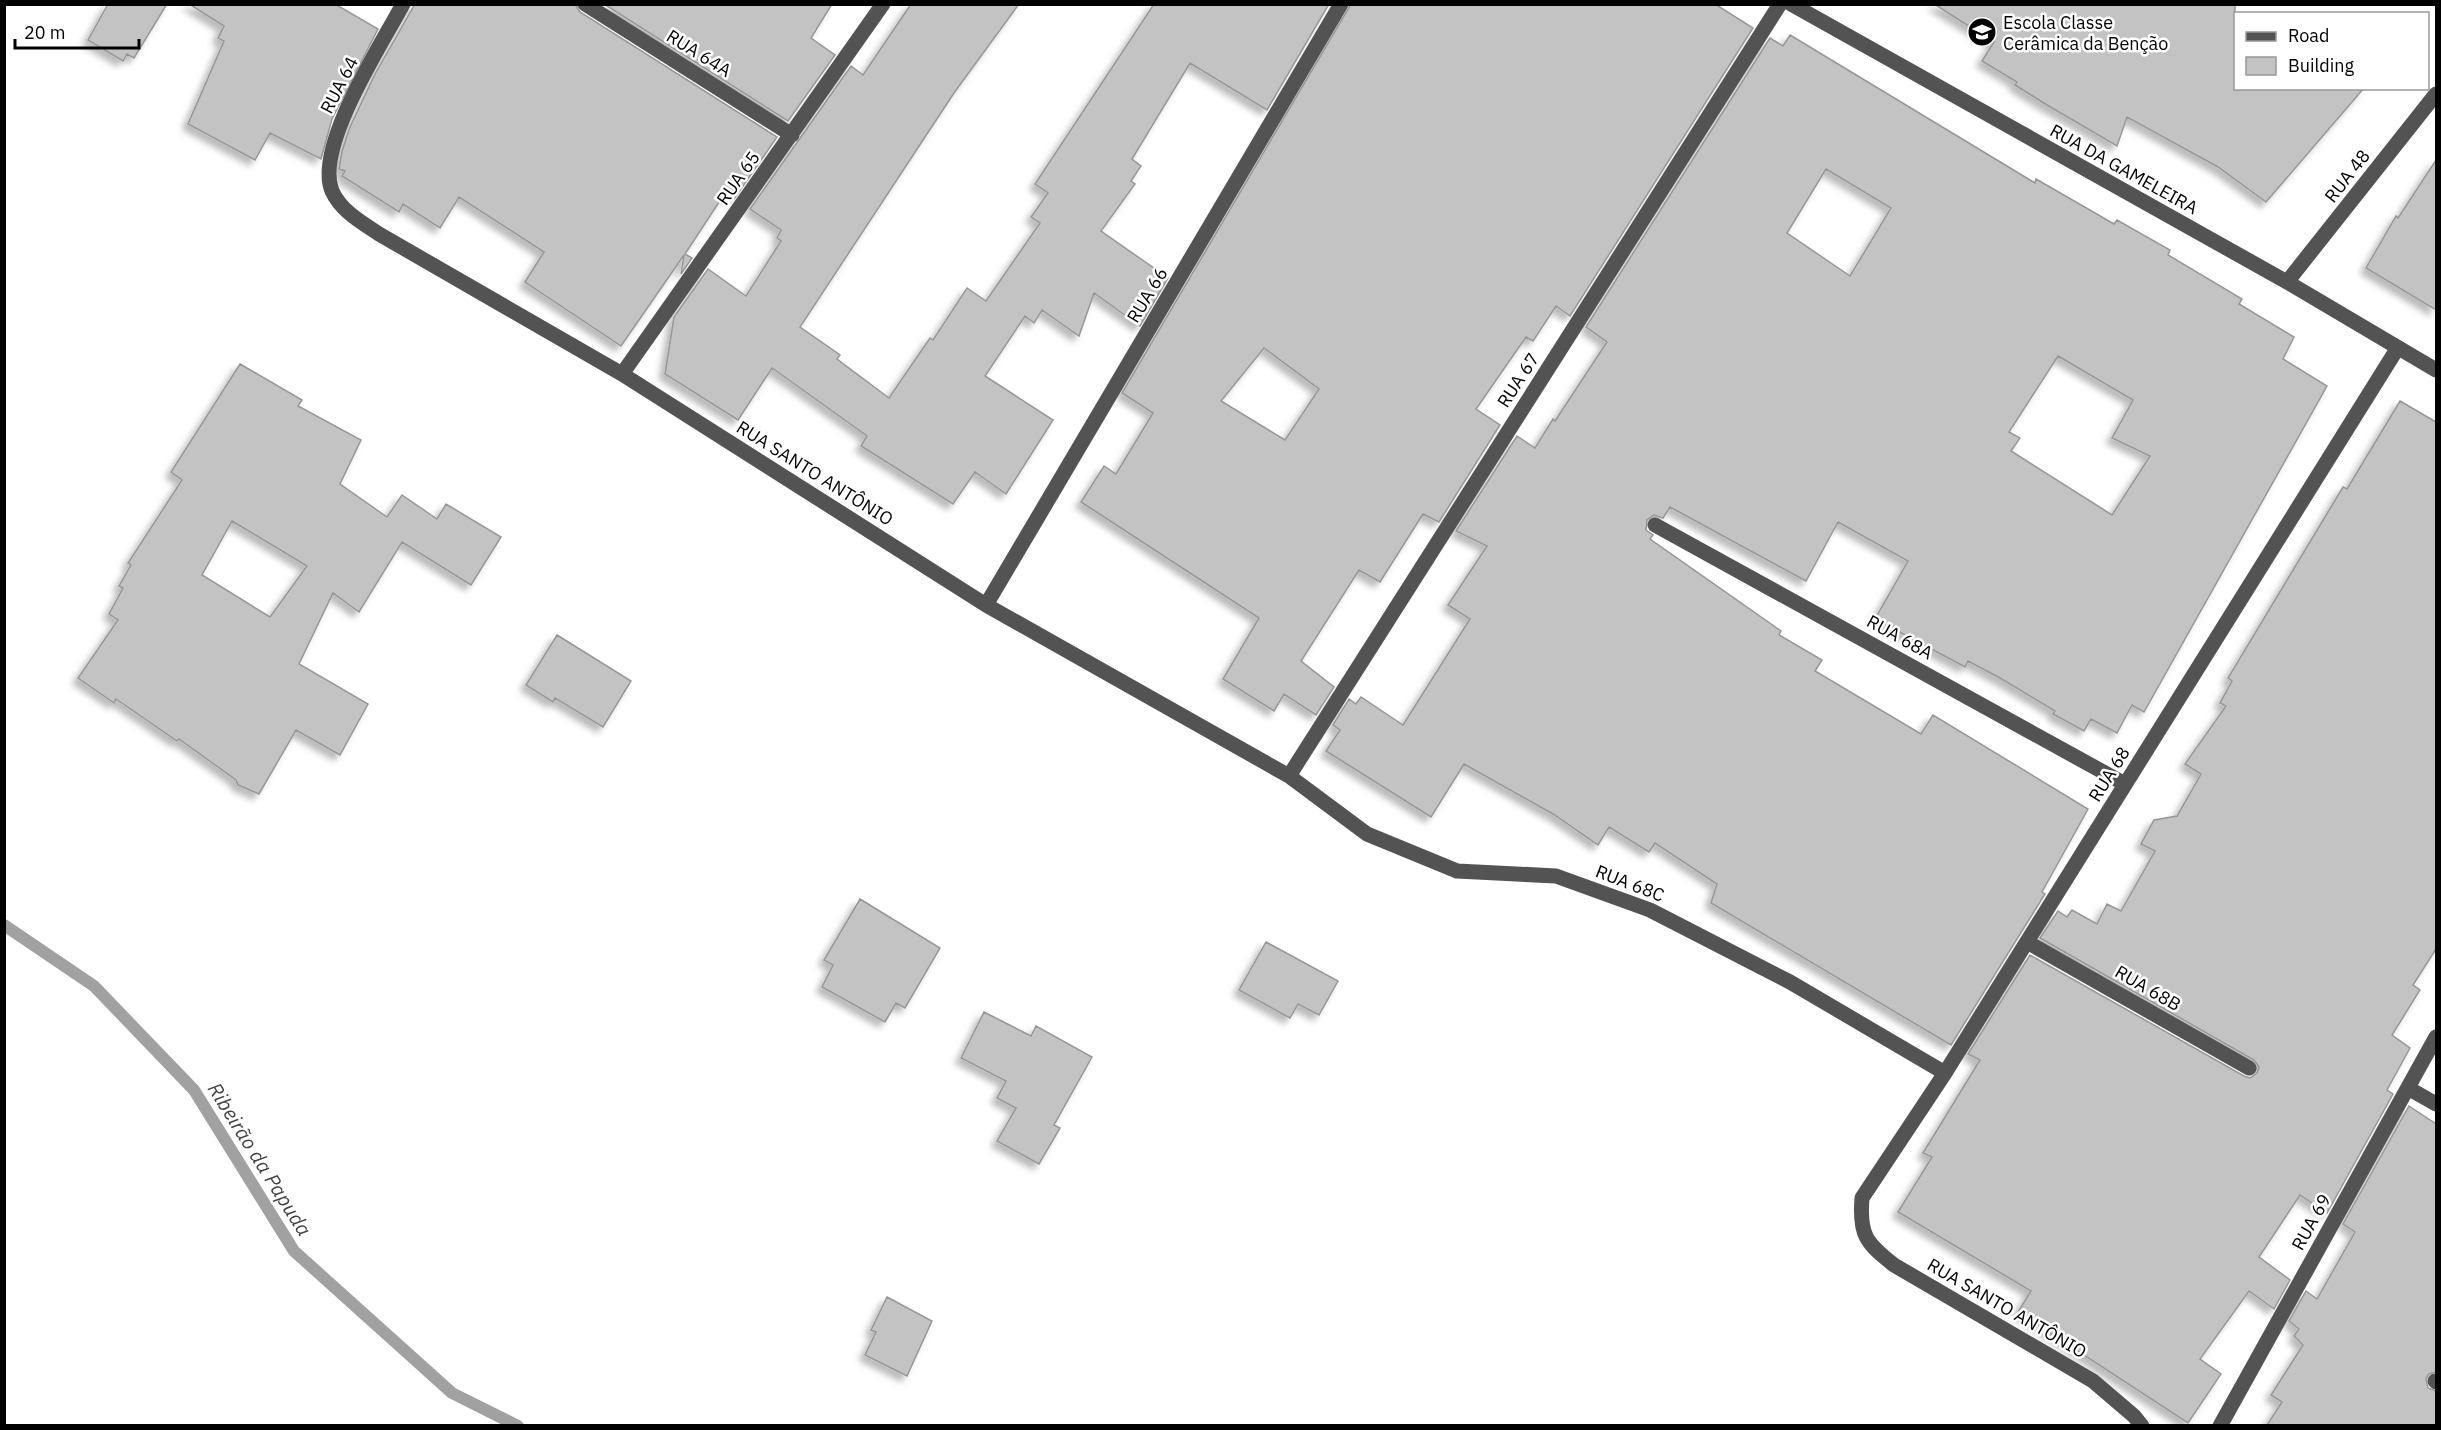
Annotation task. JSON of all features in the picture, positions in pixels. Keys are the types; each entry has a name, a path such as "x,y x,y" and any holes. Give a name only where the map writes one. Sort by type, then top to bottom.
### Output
{"street":[{"name":"RUA 64","path":"332,190 330,160 341,121 403,4"},
{"name":"RUA 64A","path":"585,4 792,135"},
{"name":"RUA 65","path":"622,374 883,4"},
{"name":"RUA 66","path":"986,605 1341,4"},
{"name":"RUA 67","path":"1289,776 1780,4"},
{"name":"RUA DA GAMELEIRA","path":"1791,4 2287,282 2436,370"},
{"name":"RUA 48","path":"2287,282 2436,94"},
{"name":"RUA SANTO ANTÔNIO","path":"332,190 347,213 379,234 622,374 986,605 1289,776"},
{"name":"RUA 68","path":"1860,1221 1862,1198 1945,1073 2397,349"},
{"name":"RUA 68A","path":"1655,525 2125,784"},
{"name":"RUA 68C","path":"1289,776 1367,834 1457,871 1556,876 1650,910 1790,982 1945,1073"},
{"name":"RUA 68B","path":"2027,942 2249,1068"},
{"name":"RUA 69","path":"2220,1425 2436,1037"},
{"path":"2408,1088 2436,1104"},
{"name":"RUA SANTO ANTÔNIO","path":"1860,1221 1871,1246 1894,1265 2093,1380 2142,1425"}],"building":[{"path":"108,4 167,4 134,58 127,54 123,61 88,40"},
{"path":"189,4 335,4 378,29 332,119 321,159 270,133 255,160 188,124 224,41 218,38 224,26"},
{"path":"415,4 575,4 580,12 777,137 734,199 725,193 685,254 692,258 681,274 684,255 621,346 525,282 544,252 459,197 440,228 403,204 399,212 342,176 345,171 339,169 350,127 375,74"},
{"path":"604,4 832,4 811,38 835,55 788,121"},
{"path":"911,4 1019,4 954,93 800,327 840,355 837,359 889,398 930,338 933,340 967,288 986,301 1040,223 1031,217 1048,193 1035,184 1154,4 1329,4 1267,110 1190,63 1132,159 1141,166 1131,181 1135,184 1101,231 1168,278 1140,326 1094,293 1079,336 1042,310 1034,323 1025,316 985,376 1053,420 1006,494 975,472 953,504 861,446 867,436 772,368 738,420 665,374 674,317 708,269 746,296 781,241 777,238 781,230 750,209 851,66 863,75"},
{"path":"1351,4 1715,4 1753,28 1570,316 1556,306 1533,341 1526,337 1476,409 1500,425 1439,522 1423,514 1380,582 1359,570 1301,661 1334,687 1316,715 1284,694 1274,711 1223,679 1259,618 1081,502 1104,466 1116,474 1153,413 1122,393","holes":["1264,348 1319,389 1285,440 1221,401"]},
{"path":"1934,4 2235,4 2234,90 2362,90 2266,202 2218,167 2127,117 2117,146 2047,105 2015,85 2017,82 1982,61 1994,42"},
{"path":"1790,35 2035,183 2036,179 2114,224 2117,220 2170,250 2168,255 2242,299 2239,304 2294,337 2283,359 2327,386 2144,712 2132,705 2117,733 2091,719 2084,731 2053,714 2055,711 2000,678 1968,661 1965,667 1875,619 1908,561 1838,522 1806,581 1670,507 1663,518 1654,515 1647,520 1646,530 1653,535 1650,539 1781,631 1779,635 1822,660 1815,671 1921,734 1933,715 2088,809 2042,892 2045,894 1951,1045 1711,903 1717,884 1655,843 1649,852 1609,827 1598,845 1553,814 1464,764 1431,817 1326,751 1340,730 1333,725 1349,699 1356,704 1361,697 1403,725 1470,619 1448,605 1487,546 1456,531 1517,436 1535,448 1553,419 1555,421 1607,342 1586,327 1770,38 1783,46","holes":["1826,169 1891,208 1850,276 1787,233","2058,356 2133,400 2112,438 2150,456 2112,515 2011,451 2020,438 2009,432"]},
{"path":"2436,160 2436,310 2366,268 2396,216 2398,218"},
{"path":"240,364 302,400 298,406 361,440 340,484 387,517 402,495 437,519 446,504 501,537 471,585 402,542 359,612 333,593 299,664 368,704 340,755 296,730 259,794 238,785 236,780 179,739 177,741 116,699 114,703 78,678 118,620 109,614 123,588 119,586 131,565 128,563 182,480 171,472","holes":["232,521 307,566 270,617 202,575"]},
{"path":"2400,401 2436,422 2436,949 2413,985 2420,990 2392,1035 2410,1048 2387,1090 2393,1094 2327,1213 2300,1195 2259,1257 2290,1280 2274,1309 2249,1291 2200,1359 2221,1374 2188,1423 2018,1312 2031,1291 1898,1212 1932,1157 1923,1153 1980,1060 1968,1054 2030,955 2244,1076 2250,1078 2257,1073 2259,1067 2254,1060 2040,938 2058,911 2067,917 2072,910 2097,924 2107,904 2121,911 2155,851 2141,844 2154,820 2177,816 2201,774 2185,764 2226,706 2220,703 2232,681 2228,678 2343,487 2347,489"},
{"path":"557,635 631,681 603,727 555,698 553,702 526,685"},
{"path":"860,899 940,948 905,1008 896,1003 885,1022 822,987 833,965 824,960"},
{"path":"1266,942 1338,981 1319,1015 1298,1004 1290,1018 1239,990"},
{"path":"984,1012 1031,1036 1036,1026 1092,1057 1054,1125 1060,1128 1039,1164 997,1141 1016,1108 997,1098 1006,1081 961,1058"},
{"path":"2409,1106 2436,1124 2436,1372 2429,1374 2426,1379 2428,1388 2436,1391 2436,1425 2267,1425 2282,1402 2271,1395 2303,1345 2294,1336 2299,1329 2289,1321 2306,1291 2317,1299 2355,1232 2343,1224"},
{"path":"887,1297 932,1321 907,1376 865,1355 876,1332 871,1330"}],"waterway":[{"name":"Ribeirão da Papuda","path":"4,925 94,986 194,1090 294,1251 452,1393 518,1426"}],"place":[{"name":"Escola Classe Cerâmica da Benção","path":"1982,32"}]}
